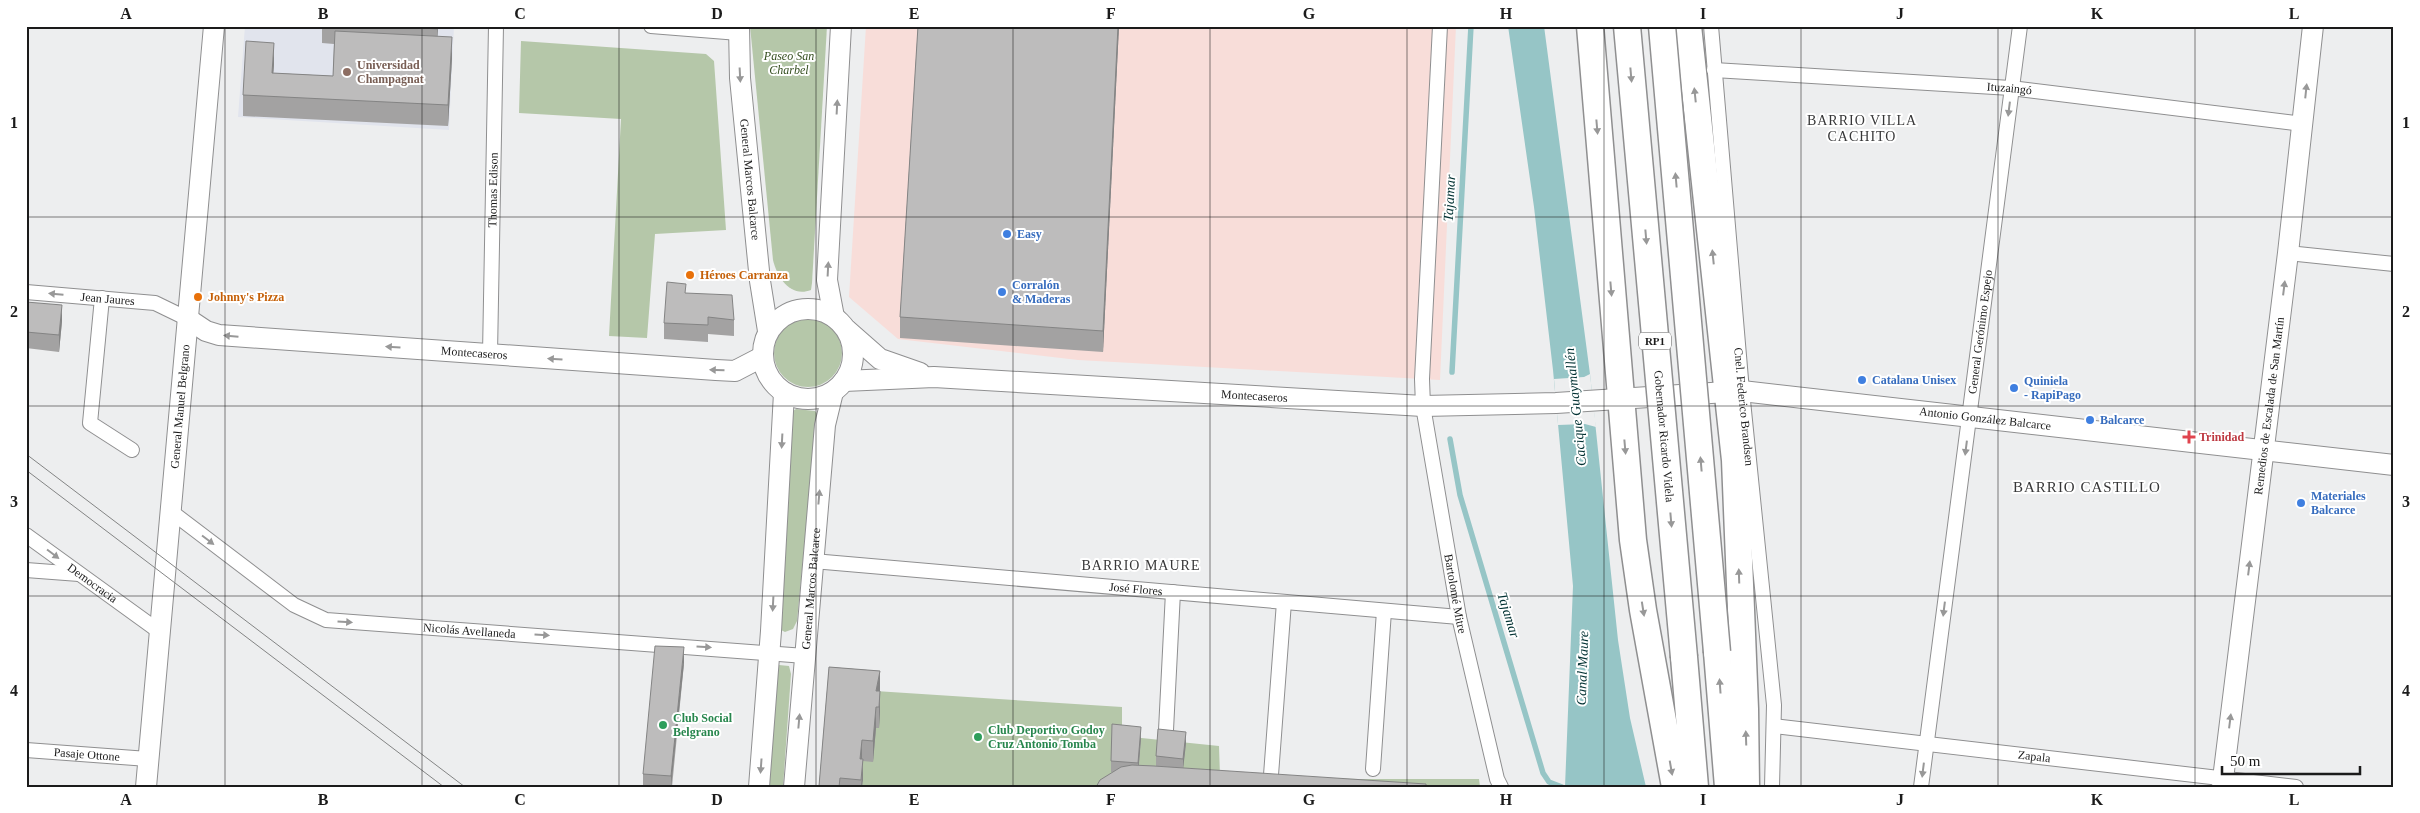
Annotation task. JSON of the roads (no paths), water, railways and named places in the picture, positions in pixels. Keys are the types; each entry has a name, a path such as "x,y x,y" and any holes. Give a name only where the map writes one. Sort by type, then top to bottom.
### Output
{"highway":[{"path":"1590,26 1635,557 1675,787"},
{"name":"Gobernador Ricardo Videla","path":"1627,26 1695,787"},
{"name":"RP1","path":"1662,26 1728,787"},
{"path":"1688,26 1735,391 1735,470 1745,709 1746,787"}],"street":[{"name":"General Manuel Belgrano","path":"146,787 169,510 214,26"},
{"name":"Thomas Edison","path":"490,354 496,26"},
{"path":"651,26 739,29"},
{"path":"840,323 816,310 799,310 779,318 768,331 763,346 762,358 769,378 784,393 811,399 838,386 849,372 853,353 828,295 827,280 841,26"},
{"name":"Bartolomé Mitre","path":"1440,26 1422,379 1423,406 1459,617 1499,783"},
{"name":"Cnel. Federico Brandsen","path":"1711,26 1735,391 1774,705 1772,787"},
{"name":"General Gerónimo Espejo","path":"1921,787 2020,26"},
{"name":"Remedios de Escalada de San Martín","path":"2222,783 2288,254 2313,26"},
{"name":"General Marcos Balcarce","path":"739,29 740,78 760,281 768,331"},
{"name":"Ituzaingó","path":"1714,70 2011,88 2303,124"},
{"path":"2288,254 2394,264"},
{"name":"Jean Jaures","path":"26,292 155,303 188,319"},
{"path":"102,298 90,422 132,450"},
{"name":"Montecaseros","path":"188,319 206,331 219,335 735,371 762,358"},
{"name":"Montecaseros","path":"840,323 880,359 934,377"},
{"name":"Montecaseros","path":"838,386 934,377 1423,406 1575,402"},
{"name":"General Marcos Balcarce","path":"794,787 825,426 838,386"},
{"name":"Antonio González Balcarce","path":"1575,402 1735,391 2264,452 2394,465"},
{"path":"759,787 770,652 784,393"},
{"name":"Nicolás Avellaneda","path":"169,510 294,606 326,620 806,656"},
{"name":"Democracia","path":"26,535 160,632"},
{"name":"José Flores","path":"813,561 1459,617"},
{"path":"26,570 80,574"},
{"path":"1166,730 1173,592"},
{"path":"1271,775 1284,602"},
{"path":"1373,769 1384,611"},
{"name":"Zapala","path":"1774,726 2222,783 2296,787"},
{"name":"Pasaje Ottone","path":"26,750 148,759"}],"water":[{"path":"1508,26 1544,26 1590,374 1618,640 1630,718 1646,787 1565,787 1573,586 1553,370 1534,207"}],"waterway":[{"name":"Tajamar","path":"1452,372 1471,26"},
{"name":"Tajamar","path":"1450,439 1460,495 1543,773 1549,782 1562,787"}],"tram line":[{"path":"26,454 465,787"},
{"path":"26,470 444,787"}],"place":[{"name":"Universidad Champagnat","path":"347,72"},
{"name":"Easy","path":"1007,234"},
{"name":"Héroes Carranza","path":"690,275"},
{"name":"Corralón & Maderas","path":"1002,292"},
{"name":"Johnny's Pizza","path":"198,297"},
{"name":"Catalana Unisex","path":"1862,380"},
{"name":"Quiniela - RapiPago","path":"2014,388"},
{"name":"Balcarce","path":"2090,420"},
{"name":"Trinidad","path":"2189,437"},
{"name":"Materiales Balcarce","path":"2301,503"},
{"name":"Club Social Belgrano","path":"663,725"},
{"name":"Club Deportivo Godoy Cruz Antonio Tomba","path":"978,737"}],"district":[{"name":"BARRIO VILLA CACHITO","path":"1862,128"},
{"name":"BARRIO CASTILLO","path":"2087,487"},
{"name":"BARRIO MAURE","path":"1141,565"}],"park label":[{"name":"Paseo San Charbel","path":"789,63"}],"water label":[{"name":"Cacique Guaymallén","path":"1575,407"},
{"name":"Canal Maure","path":"1582,668"}]}
